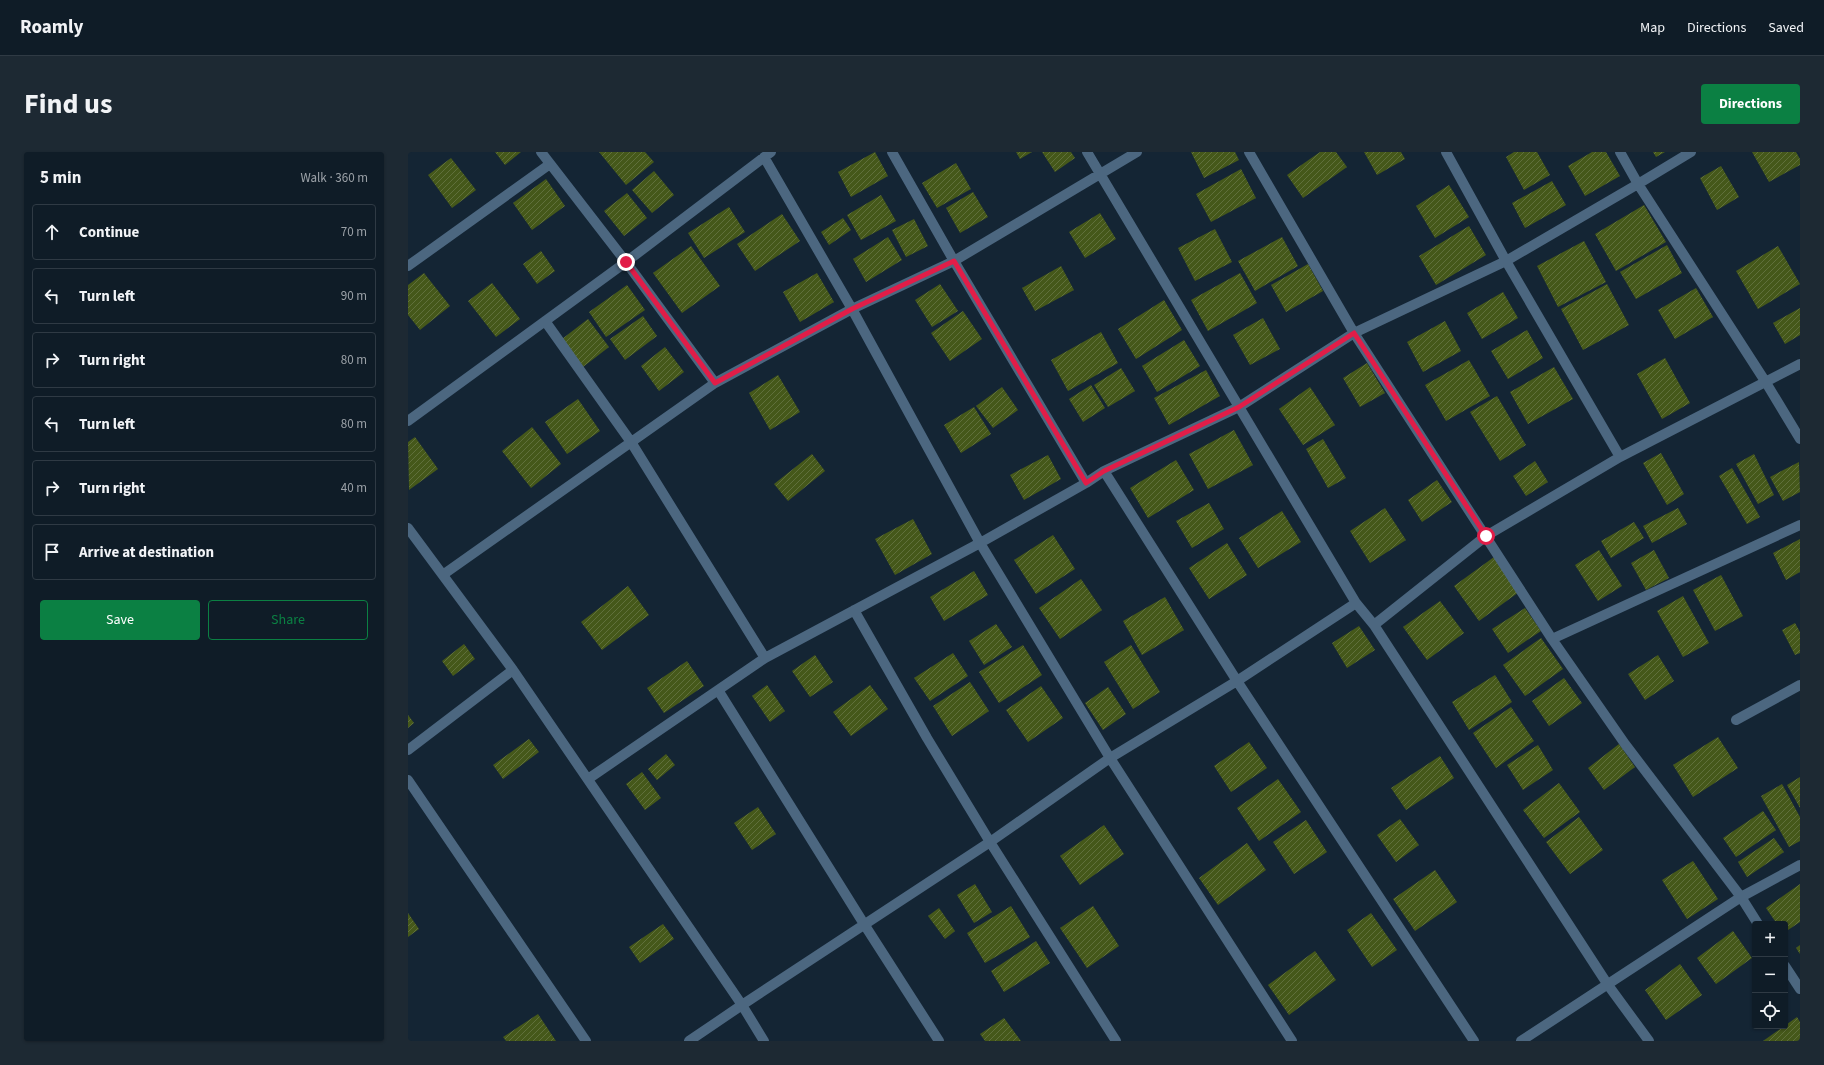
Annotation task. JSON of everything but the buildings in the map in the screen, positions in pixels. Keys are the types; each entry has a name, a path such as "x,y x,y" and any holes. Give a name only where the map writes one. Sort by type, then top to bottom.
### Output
{"street":[{"path":"541,152 626,262 715,383"},
{"path":"892,152 954,261 1086,483"},
{"path":"1087,152 1101,173 1356,603 1374,625 1608,985 1649,1041"},
{"path":"444,574 715,383 852,309 954,261 1137,152"},
{"path":"1249,152 1354,333 1552,639 1625,744 1741,897 1756,921"},
{"path":"1446,152 1506,261 1620,457"},
{"path":"1620,152 1638,184 1765,381 1800,439"},
{"path":"588,779 765,658 980,543 1086,483 1104,471 1239,407 1354,333 1506,261 1691,152"},
{"path":"408,421 626,262 768,155 980,543 1110,758 1292,1041"},
{"path":"408,266 550,164"},
{"path":"545,321 631,442 765,658"},
{"path":"1374,625 1486,536 1620,457 1800,364"},
{"path":"1104,471 1237,681 1474,1041"},
{"path":"1552,639 1800,524"},
{"path":"408,528 444,574 513,670 742,1005 764,1041"},
{"path":"689,1041 990,842 1110,758 1237,681 1356,603"},
{"path":"854,610 927,738 990,842 1116,1041"},
{"path":"408,750 513,670"},
{"path":"1736,720 1800,685"},
{"path":"718,690 939,1041"},
{"path":"408,780 586,1041"},
{"path":"1521,1041 1741,897 1800,865"},
{"path":"1788,971 1800,989"}],"route":[{"path":"626,262 715,383 852,309 954,261 1086,483 1104,471 1239,407 1354,333 1486,536"}]}
